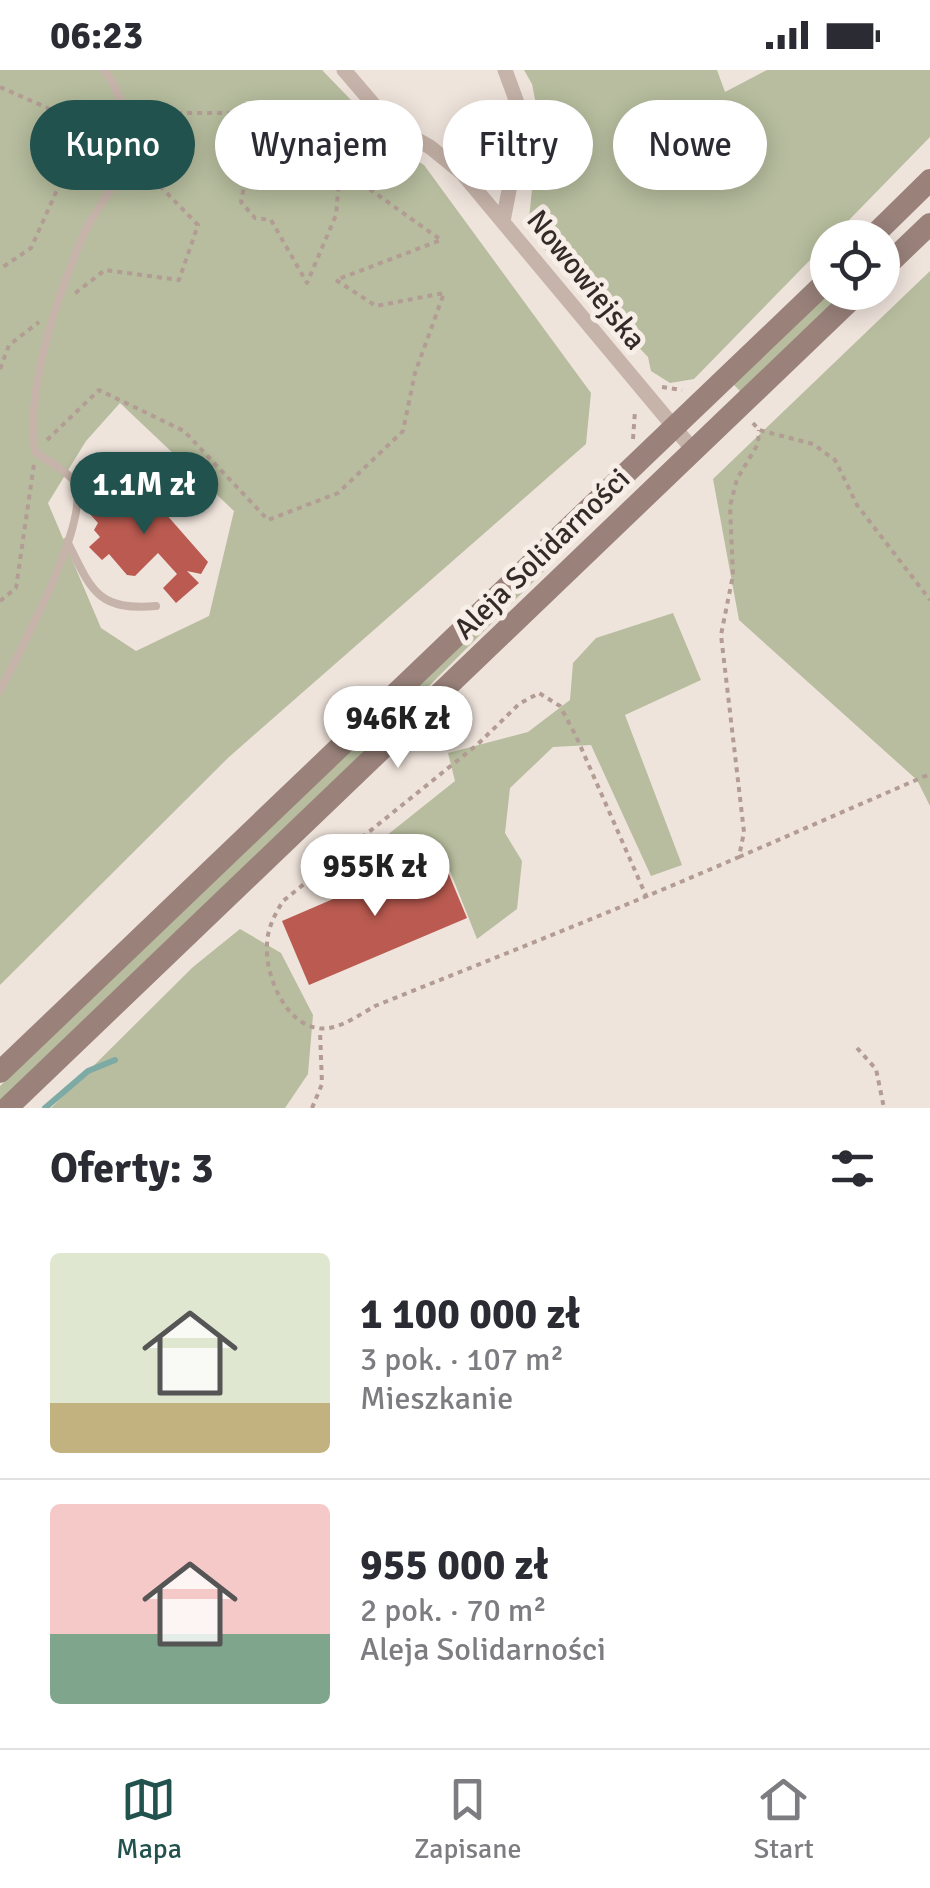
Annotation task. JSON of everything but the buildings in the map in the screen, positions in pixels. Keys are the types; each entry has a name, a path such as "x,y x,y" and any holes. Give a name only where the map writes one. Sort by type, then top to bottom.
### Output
{"main road":[{"path":"890,220 930,180"},
{"path":"900,253 930,224"},
{"name":"Aleja Solidarności","path":"0,1072 810,297"},
{"name":"Aleja Solidarności","path":"6,1108 840,310"}],"street":[{"name":"Nowowiejska","path":"344,70 377,112 446,158 694,451"},
{"path":"503,221 523,119 505,70"}],"lane":[{"path":"0,691 56,574 80,501 74,481 35,452 30,419 37,374 86,230 122,164 126,128 104,70"},
{"path":"67,542 94,594 124,608 156,606"}],"path":[{"path":"0,87 52,110 83,132 30,248 0,269"},
{"path":"0,369 10,345 106,270 179,280 198,225 158,183 180,113 228,113 254,137 240,202 255,218 271,220 307,283 336,215 340,168 441,240 336,280 376,306 444,293 415,372 403,431 338,493 268,520 184,431 99,390 35,452 16,588 0,600"},
{"path":"750,419 760,430 813,444 835,460 856,505 930,600"},
{"path":"739,857 744,832 721,635 733,575 730,506 737,480 758,444 760,430"},
{"path":"647,898 576,736 560,706 539,693 519,704 478,744 283,901 266,945 271,974 282,1001 300,1023 320,1030 647,898 930,774"},
{"path":"312,1108 322,1084 320,1030"},
{"path":"857,1048 876,1069 884,1108"}],"green space":[{"path":"0,70 322,70 351,100 215,100 215,190 423,190 423,164 591,393 586,444 229,757 0,985","holes":["120,403 234,511 209,616 136,651 101,628 48,503 86,441"]},
{"path":"524,70 717,70 725,92 767,70 930,70 930,137 849,220 810,220 810,260 694,379 670,383 651,371 648,357 544,249 529,219 532,190 593,190 593,100 535,100"},
{"path":"930,271 930,806 917,780 739,620 713,479 889,310 900,310 900,300"},
{"path":"811,310 826,310 741,392 733,384"},
{"path":"650,465 350,765 0,1100 0,1086"},
{"path":"673,613 701,680 625,715 682,865 651,876 591,745 553,747 510,788 505,833 522,861 517,909 477,939 440,846 351,884 347,867 455,781 448,753 528,732 570,700 573,663 596,638"},
{"path":"240,929 281,953 313,1015 308,1074 285,1108 51,1108 193,967"}],"waterway":[{"path":"45,1108 88,1071 115,1060"}]}
